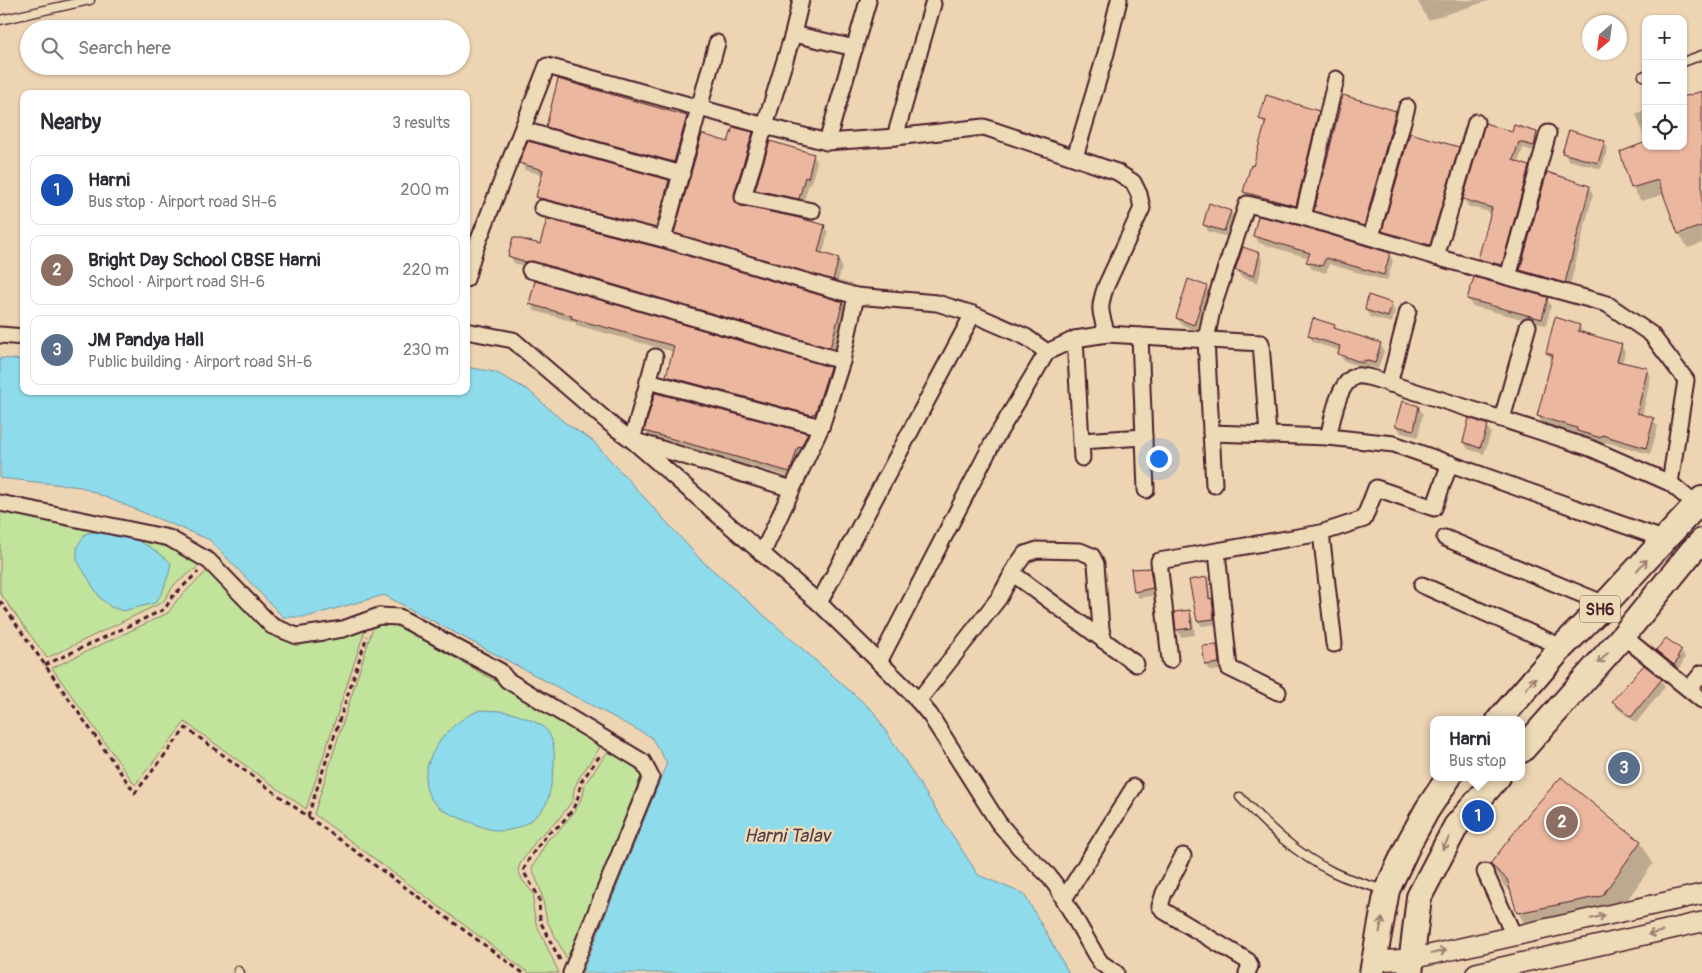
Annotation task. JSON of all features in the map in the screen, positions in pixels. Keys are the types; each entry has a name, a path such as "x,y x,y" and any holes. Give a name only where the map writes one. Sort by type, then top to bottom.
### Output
{"main road":[{"name":"SH6","path":"1502,716 1562,647 1666,540 1699,502"},
{"name":"SH6","path":"1525,747 1699,550"},
{"path":"1373,967 1387,890 1410,841 1427,810 1446,781"},
{"path":"1463,781 1480,796"},
{"path":"1410,966 1419,897 1456,826 1494,781"}],"street":[{"path":"800,0 793,34 743,196 812,211"},
{"path":"1075,157 1106,53 1119,0"},
{"path":"828,142 868,2"},
{"path":"895,137 933,4"},
{"path":"793,34 855,48"},
{"path":"663,239 717,43"},
{"path":"470,266 548,66 828,142 984,128 1117,172 1133,182 1139,194 1142,208 1102,297 1100,310 1107,334"},
{"path":"1303,217 1336,79"},
{"path":"1370,237 1407,106"},
{"path":"1436,257 1476,122"},
{"path":"523,130 682,174"},
{"path":"1508,277 1548,133"},
{"path":"1214,485 1206,340 1212,310 1247,204 1303,217 1436,257 1607,304 1651,334 1686,380 1670,483"},
{"path":"542,208 663,239 856,296 937,303 973,314 1026,337 1047,352"},
{"path":"530,270 842,361"},
{"path":"762,554 821,427 842,361 856,296"},
{"path":"1389,384 1408,311"},
{"path":"819,603 973,314"},
{"path":"1502,419 1528,326"},
{"path":"470,332 513,340 614,427 632,440 819,603 879,662 930,714 998,822 1019,847 1048,875 1101,963 1116,973"},
{"path":"879,662 992,444 1047,352 1075,339 1107,334 1261,343 1268,435"},
{"path":"0,335 20,338"},
{"path":"1140,336 1146,490"},
{"path":"1075,339 1082,458"},
{"path":"632,440 655,357"},
{"path":"1328,437 1340,392 1347,382 1357,376 1372,378 1590,448 1670,483 1699,502"},
{"path":"648,381 821,427"},
{"path":"1211,433 1328,437 1394,444 1450,462 1666,540"},
{"path":"1081,441 1144,437"},
{"path":"632,440 792,489"},
{"path":"1170,660 1159,561 1321,533 1364,519 1376,488 1434,508 1450,462"},
{"path":"0,503 169,538 209,560 272,626 297,636 343,629 379,616 399,618 500,671 507,680 643,762 652,777 566,968"},
{"path":"1321,533 1334,644"},
{"path":"1445,538 1605,604"},
{"path":"918,701 999,598 1012,573 1025,554 1036,550 1080,551 1092,556 1096,564 1101,629 1104,640"},
{"path":"1216,552 1220,639 1229,668 1278,692"},
{"path":"1012,573 1136,664"},
{"path":"1422,585 1562,647"},
{"path":"1623,636 1702,700"},
{"path":"1689,689 1702,673"},
{"path":"1064,899 1134,787"},
{"path":"1184,856 1164,893 1160,906 1164,911 1248,961 1250,966 1247,973"},
{"path":"1485,872 1514,936"},
{"path":"1373,967 1410,966 1514,936 1702,894"},
{"path":"1476,973 1702,922"}],"lane":[{"path":"0,20 90,0"},
{"path":"1687,61 1702,55"},
{"path":"1240,797 1264,822 1299,852 1334,873 1387,890"}],"path":[{"path":"45,665 165,610 172,597 209,560"},
{"path":"0,600 134,793 186,728 523,973"},
{"path":"308,816 373,618"},
{"path":"566,968 540,920 539,897 523,871 530,857 548,833 560,824 573,809 581,782 610,742"}],"green space":[{"path":"0,506 166,541 200,565 174,585 163,602 47,658 0,593"},
{"path":"209,569 269,632 366,627 306,809 185,722 135,785 52,668 168,613 177,600"},
{"path":"375,621 391,621 603,743 579,778 574,789 573,800 558,820 538,838 518,870 523,881 534,894 533,907 536,923 559,973 529,973 314,814"},
{"path":"611,747 641,768 642,774 568,961 547,921 541,891 532,868 548,839 558,832 574,812 583,796 585,784"}],"water":[{"name":"Harni Talav","path":"0,358 20,360 20,395 470,395 470,368 495,372 528,390 564,422 593,441 700,559 873,711 978,875 1024,894 1069,973 582,973 667,763 651,737 384,595 306,617 283,617 210,540 81,487 0,478"},
{"path":"102,530 139,541 171,563 162,593 155,603 123,611 111,607 101,599 77,560 77,547 85,534"},
{"path":"480,710 510,713 535,722 548,731 553,747 553,774 547,803 533,819 521,826 508,830 497,831 490,829 445,811 433,801 427,790 425,777 434,750 452,727 467,716"}],"building":[{"path":"558,79 687,116 674,162 546,127"},
{"path":"1702,91 1702,226 1678,234 1658,180 1631,188 1620,152 1642,144 1642,150 1687,150 1687,96"},
{"path":"1266,95 1319,111 1296,206 1243,192 1251,165 1253,166 1266,121 1259,119"},
{"path":"1343,95 1396,111 1364,226 1314,211"},
{"path":"1485,123 1512,132 1514,125 1537,132 1534,146 1519,142 1513,160 1529,166 1502,265 1478,259 1492,208 1463,199"},
{"path":"733,127 753,132 734,194 736,203 741,206 825,225 818,252 839,258 833,280 674,233 702,134 728,142"},
{"path":"1569,130 1605,141 1598,163 1562,153"},
{"path":"1410,133 1459,147 1430,245 1382,231"},
{"path":"528,141 669,180 656,228 536,197 543,170 519,163"},
{"path":"770,141 814,154 808,178 805,177 799,199 755,190"},
{"path":"1547,172 1590,186 1565,283 1520,270"},
{"path":"1209,203 1231,211 1224,231 1203,225"},
{"path":"1258,216 1301,226 1390,253 1384,275 1326,258 1322,266 1306,262 1310,253 1253,236"},
{"path":"547,219 661,248 843,302 830,348 533,261 526,262 508,256 513,237 540,244"},
{"path":"1243,247 1260,253 1254,276 1235,270"},
{"path":"1474,277 1548,297 1542,319 1467,299"},
{"path":"1188,279 1207,286 1194,325 1176,318"},
{"path":"535,281 830,367 815,414 813,413 812,415 666,376 674,346 571,318 572,316 529,304"},
{"path":"1368,295 1392,303 1388,317 1365,310"},
{"path":"1555,317 1580,325 1578,331 1622,344 1617,361 1648,368 1637,413 1654,418 1646,448 1602,435 1601,438 1577,431 1577,428 1537,416 1553,355 1546,353"},
{"path":"1313,318 1335,325 1334,328 1381,343 1375,363 1364,360 1363,363 1338,354 1340,346 1308,336"},
{"path":"655,393 808,433 801,448 798,447 790,472 644,431"},
{"path":"1402,401 1419,406 1414,430 1395,426"},
{"path":"1469,418 1488,425 1480,448 1463,442"},
{"path":"1150,568 1153,588 1134,592 1131,569"},
{"path":"1207,577 1209,599 1212,598 1214,619 1197,621 1189,580"},
{"path":"1190,610 1192,628 1176,630 1174,612"},
{"path":"1666,638 1682,650 1674,665 1656,650"},
{"path":"1217,645 1219,663 1205,665 1202,646"},
{"path":"1644,665 1662,679 1631,717 1612,701"},
{"path":"1561,777 1641,841 1602,896 1517,913 1507,879 1490,864 1530,812"}],"place":[{"name":"JM Pandya Hall","path":"1624,768"},
{"name":"Harni","path":"1478,816"},
{"name":"Bright Day School CBSE Harni","path":"1562,822"}]}
